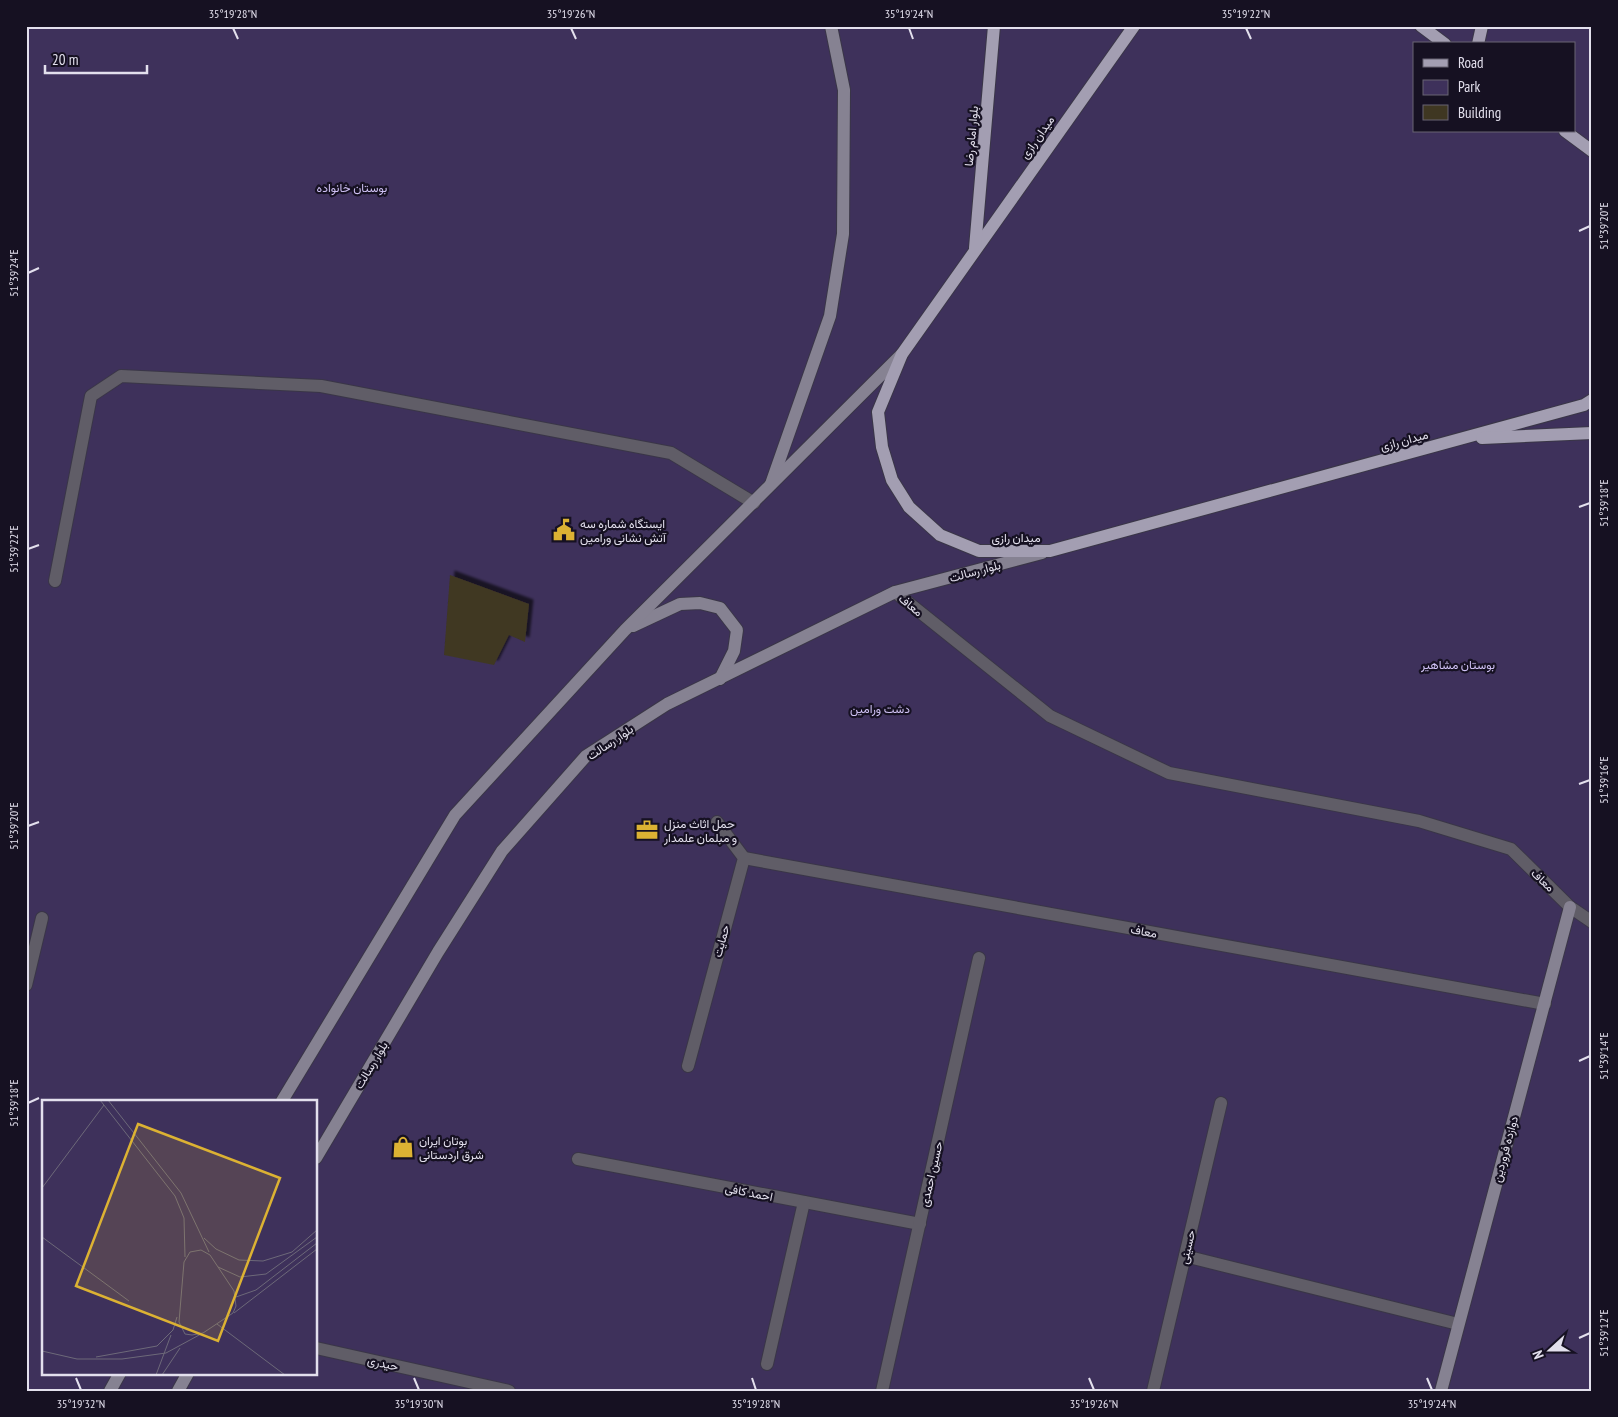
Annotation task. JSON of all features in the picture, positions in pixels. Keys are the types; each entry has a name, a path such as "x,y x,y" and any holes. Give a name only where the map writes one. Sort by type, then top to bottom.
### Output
{"main road":[{"path":"769,488 830,316 843,234 844,90 831,26"},
{"name":"بلوار امام رضا","path":"975,248 994,26"},
{"name":"میدان رازی","path":"1134,26 975,248 902,354 878,412 882,447 892,480 909,508 940,535 979,551 1050,551 1584,405 1592,400"},
{"path":"1421,26 1442,42"},
{"path":"1478,42 1482,26"},
{"path":"1566,132 1592,151"},
{"path":"283,1100 455,815 545,714 625,630 902,354"},
{"path":"1457,440 1592,433"},
{"name":"بلوار رسالت","path":"318,1155 438,952 502,851 586,756 667,704 896,592 1050,551"},
{"path":"625,630 680,604 700,603 720,608 737,630 734,651 720,679"},
{"name":"دوازده فروردین","path":"1440,1391 1570,907"},
{"path":"110,1391 119,1374"},
{"path":"178,1391 187,1374"}],"street":[{"path":"55,581 91,396 121,376 321,386 671,453 754,503"},
{"name":"معاف","path":"896,592 1050,716 1169,773 1419,821 1511,849 1570,907 1592,922"},
{"path":"717,822 744,858"},
{"name":"معاف","path":"744,858 1544,1004"},
{"name":"حمایت","path":"688,1066 744,858"},
{"path":"26,985 42,918"},
{"name":"حسین احمدی","path":"882,1391 979,958"},
{"name":"حسینی","path":"1153,1391 1221,1103"},
{"name":"احمد کافی","path":"578,1159 920,1224"},
{"path":"767,1364 804,1202"},
{"path":"1185,1256 1458,1324"},
{"name":"حیدری","path":"318,1348 509,1391"}],"green space":[{"name":"دشت ورامین","path":"26,26 1592,26 1592,1391 26,1391"}],"building":[{"path":"450,575 529,604 525,642 509,635 494,665 444,655"}],"place":[{"name":"ایستگاه شماره سه آتش نشانی ورامین","path":"564,530"},
{"name":"حمل اثاث منزل و مبلمان علمدار","path":"647,830"},
{"name":"بوتان ایران شرق اردستانی","path":"403,1147"}],"park label":[{"name":"بوستان خانواده","path":"352,187"},
{"name":"بوستان مشاهیر","path":"1458,664"}]}
